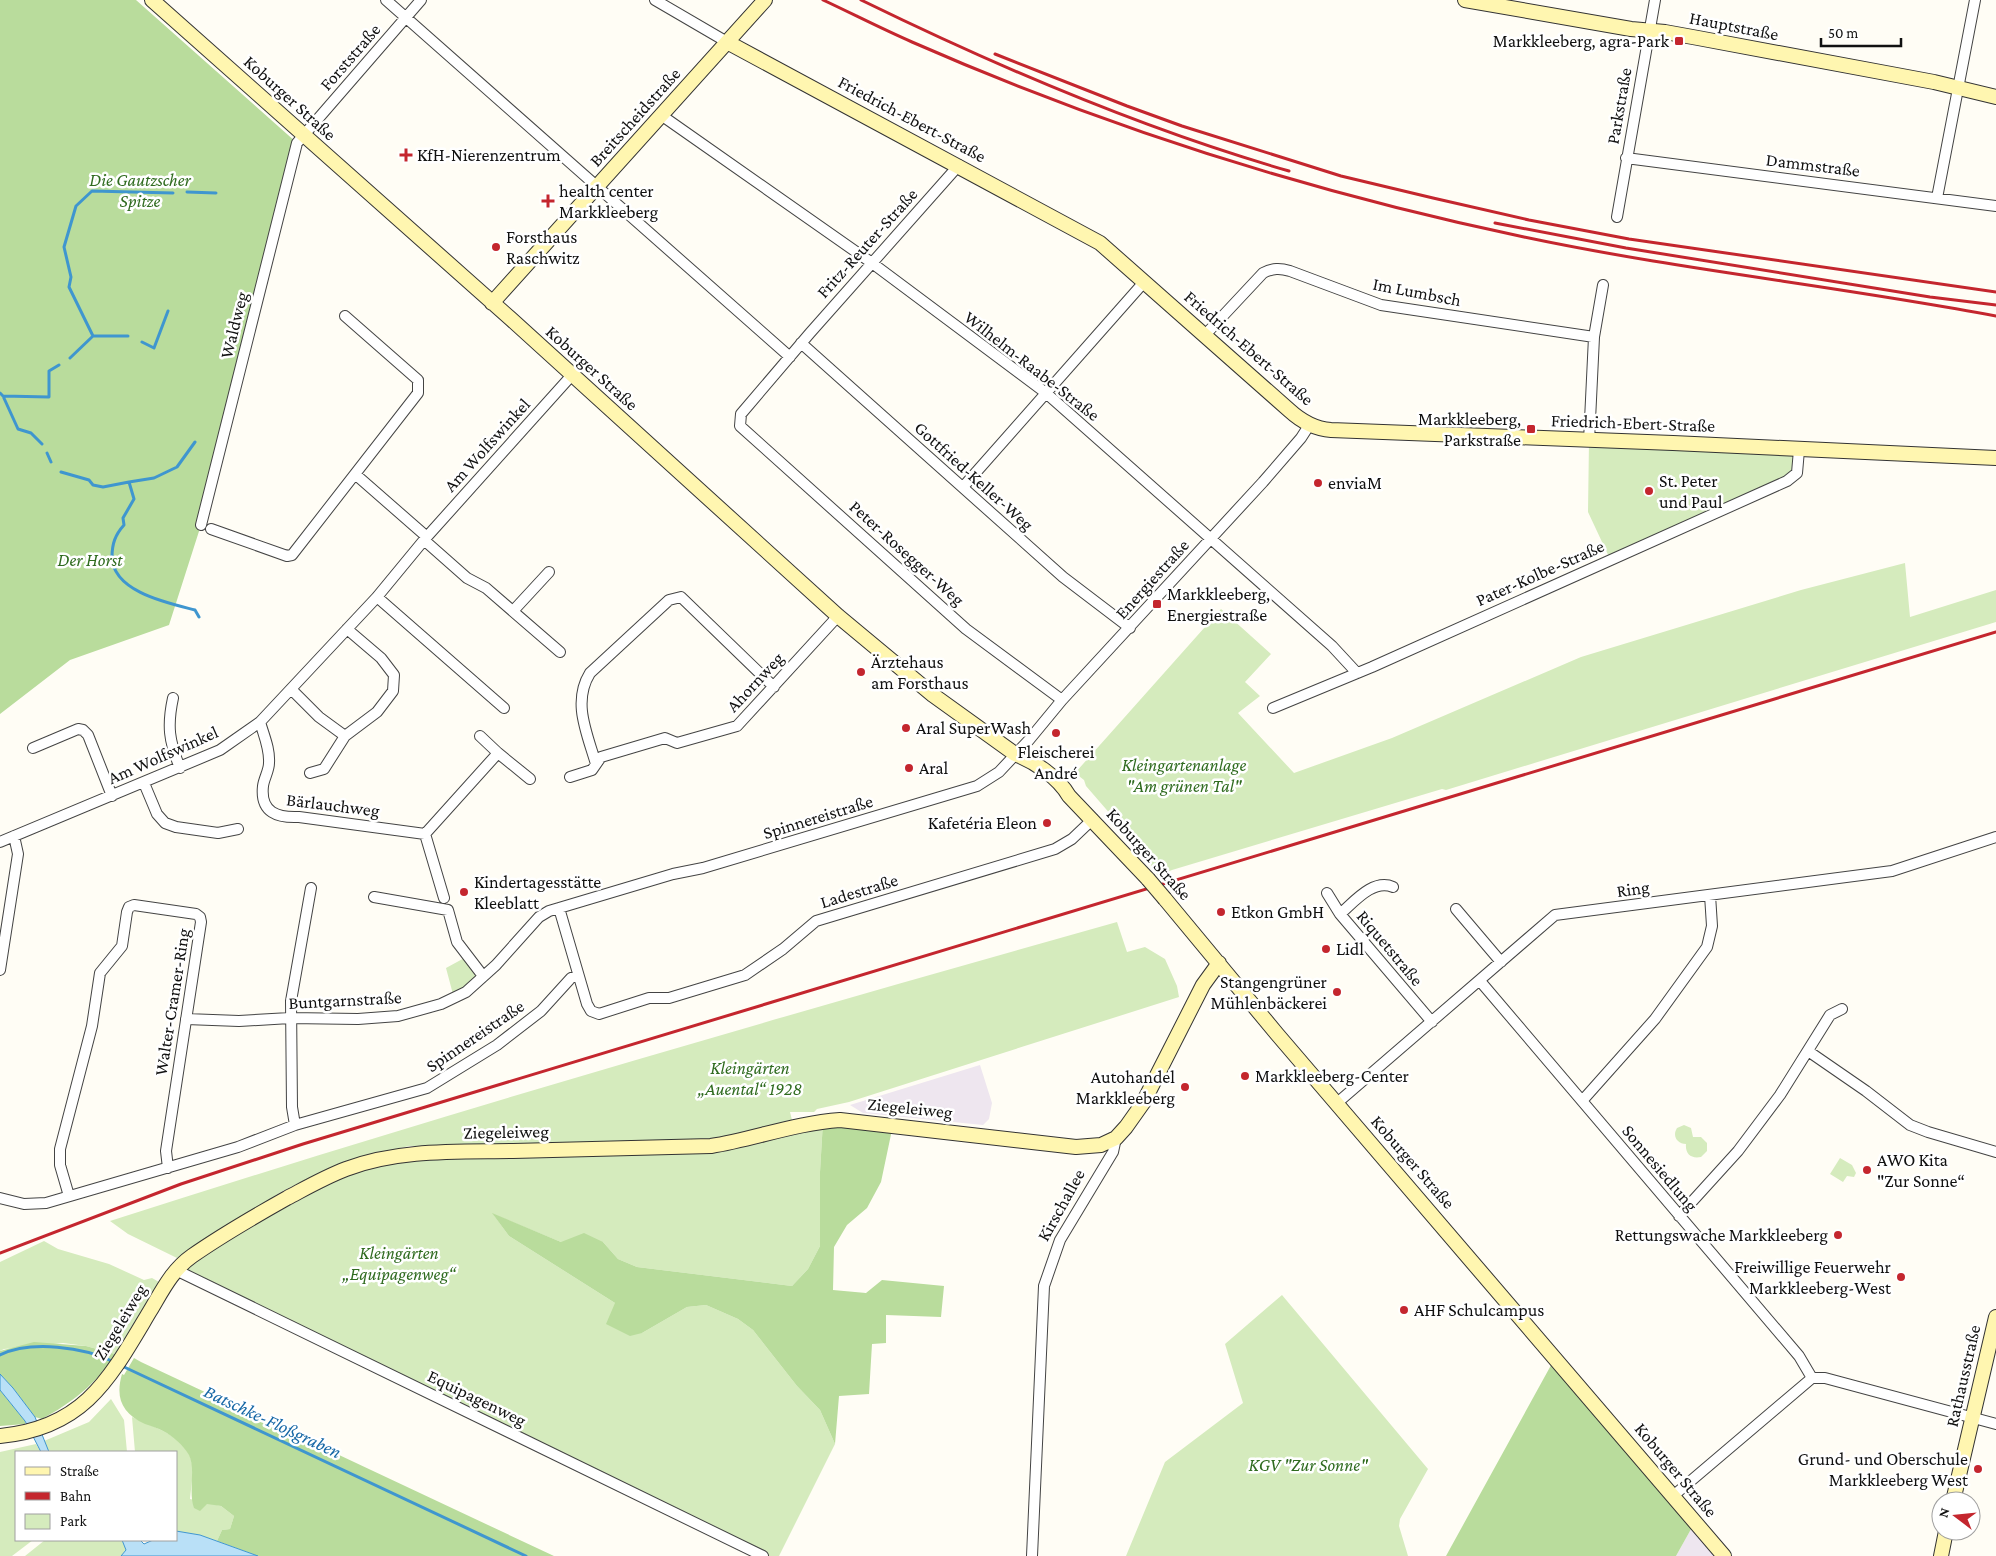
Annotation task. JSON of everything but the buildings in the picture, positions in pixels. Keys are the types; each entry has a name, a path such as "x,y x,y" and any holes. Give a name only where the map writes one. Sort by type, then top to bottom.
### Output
{"main road":[{"name":"Koburger Straße","path":"152,0 492,303 838,616 933,695 1015,754 1037,778 1057,792 1069,796 1093,819 1148,879 1724,1556"},
{"name":"Breitscheidstraße","path":"492,303 765,0"},
{"name":"Hauptstraße","path":"1465,0 1630,29 1650,30 1907,77 1996,97"},
{"name":"Friedrich-Ebert-Straße","path":"728,42 1090,236 1108,248 1289,410 1310,424 1331,430 1996,458"},
{"name":"Kirschallee","path":"1116,1138 1143,1103 1202,985 1219,963"},
{"name":"Ziegeleiweg","path":"0,1436 28,1432 45,1427 62,1419 86,1403 98,1391 118,1364 168,1280 178,1267 191,1257 250,1219 325,1178 368,1162 419,1154 711,1146 817,1121 840,1120 1076,1147 1101,1145 1116,1138"},
{"name":"Rathausstraße","path":"1955,1491 1996,1318"},
{"path":"1941,1556 1944,1541"}],"street":[{"path":"386,0 790,357"},
{"name":"Forststraße","path":"303,135 421,0"},
{"path":"655,0 728,42"},
{"name":"Parkstraße","path":"1616,217 1655,0"},
{"path":"1936,198 1959,89 1975,0"},
{"name":"Wilhelm-Raabe-Straße","path":"661,115 872,263 1046,393 1332,646 1357,673"},
{"name":"Waldweg","path":"303,135 297,143 274,230 206,527 287,556 292,555 355,474"},
{"name":"Dammstraße","path":"1626,158 1996,206"},
{"name":"Fritz-Reuter-Straße","path":"740,421 741,414 801,343 959,165"},
{"name":"Im Lumbsch","path":"1206,335 1263,273 1279,268 1381,305 1594,337"},
{"path":"963,487 1145,281"},
{"path":"1589,441 1594,337 1603,284"},
{"path":"345,316 418,380 418,393 355,474 467,578 486,588 560,652"},
{"name":"Gottfried-Keller-Weg","path":"801,343 1063,577 1130,628"},
{"name":"Am Wolfswinkel","path":"0,842 220,750 260,722 377,597 425,538 572,375"},
{"name":"Peter-Rosegger-Weg","path":"740,421 740,426 966,629 1062,700"},
{"name":"Energiestraße","path":"1015,754 1062,700 1263,482 1301,438 1310,424"},
{"name":"Pater-Kolbe-Straße","path":"1273,708 1357,673 1787,481 1796,474 1798,450"},
{"path":"513,612 549,572"},
{"path":"377,597 504,708"},
{"path":"596,764 581,709 581,695 584,682 590,673 670,600 681,597 774,687"},
{"name":"Ahornweg","path":"570,777 592,770 601,757 665,738 677,743 737,726 838,616"},
{"path":"310,773 324,769 345,736 377,712 393,691 394,675 381,658 347,629"},
{"path":"292,690 319,717 345,736"},
{"path":"173,698 168,721 172,749 180,768"},
{"name":"Bärlauchweg","path":"260,722 269,750 269,765 263,786 264,800 268,809 282,818 300,817 425,834"},
{"path":"32,748 78,729 83,730 88,735 112,796"},
{"path":"480,736 530,779"},
{"path":"444,898 425,834 498,753"},
{"name":"Spinnereistraße","path":"559,908 673,874 704,868 977,786 999,772 1015,754"},
{"path":"144,783 157,814 166,823 176,827 218,833 238,829"},
{"name":"Ladestraße","path":"578,975 591,1011 599,1014 649,998 669,998 745,975 783,949 816,921 1054,849 1072,839 1093,819"},
{"path":"0,964 18,854 14,836"},
{"name":"Ring","path":"1337,1103 1555,915 1892,871 1996,837"},
{"path":"1340,914 1366,891 1380,886 1393,887"},
{"path":"295,1125 292,1107 290,1018 294,979 311,888"},
{"name":"Riquetstraße","path":"1327,893 1340,914 1432,1022"},
{"path":"1582,1101 1655,1019 1707,947 1712,926 1710,895"},
{"path":"374,897 448,910 457,942 483,976"},
{"name":"Walter-Cramer-Ring","path":"69,1196 60,1165 60,1149 92,1026 100,973 122,946 127,912 129,907 134,905 196,914 200,917 201,922 166,1151 168,1168"},
{"path":"559,908 578,975"},
{"name":"Buntgarnstraße","path":"186,1019 240,1021 290,1018 358,1019 398,1016 441,1004 466,992 496,965 539,916 559,908"},
{"path":"1456,909 1501,962"},
{"name":"Spinnereistraße","path":"0,1198 24,1204 46,1202 168,1168 238,1147 295,1125 427,1088 497,1045 541,1011 571,978 578,975"},
{"name":"Sonnesiedlung","path":"1480,981 1799,1356 1812,1378"},
{"path":"1679,1216 1738,1151 1780,1095 1830,1015 1842,1008"},
{"path":"1808,1051 1866,1091 1910,1125 1996,1152"},
{"name":"Kirschallee","path":"1032,1556 1044,1286 1060,1240 1113,1152 1116,1138"},
{"name":"Equipagenweg","path":"178,1267 182,1273 763,1556"},
{"path":"1674,1496 1812,1378 1825,1378 1996,1424"}],"shaded area":[{"path":"980,1065 992,1103 989,1119 983,1125 863,1113 850,1105"},
{"path":"1695,1522 1724,1556 1676,1556"}],"green space":[{"name":"Die Gautzscher Spitze","path":"0,0 136,0 297,143 201,525 169,625 70,660 0,714"},
{"path":"1589,441 1799,450 1797,473 1610,559 1588,512"},
{"name":"Kleingartenanlage \"Am grünen Tal\"","path":"1905,563 1910,617 1996,590 1996,622 1446,790 1442,789 1172,870 1158,876 1138,846 1086,786 1084,780 1075,773 1221,609 1271,654 1245,682 1260,696 1238,713 1294,773 1392,738 1581,657 1801,590"},
{"name":"Kleingärten „Auental“ 1928","path":"1117,922 1127,952 1145,947 1165,959 1177,986 1179,997 849,1102 817,1109 814,1112 790,1112 792,1120 731,1137 674,1142 409,1146 361,1157 323,1171 281,1192 177,1258 128,1234 110,1221 360,1142 612,1067"},
{"path":"468,956 483,976 454,998 446,968"},
{"name":"Kleingärten „Equipagenweg“","path":"823,1121 820,1172 820,1246 808,1269 792,1286 637,1267 618,1259 603,1242 561,1242 493,1214 509,1236 615,1303 642,1333 687,1307 706,1305 738,1319 753,1330 797,1386 820,1410 835,1444 779,1556 763,1556 182,1273 191,1257 368,1162 711,1146"},
{"path":"823,1121 893,1125 881,1182 867,1208 847,1225 834,1247 833,1290 866,1293 882,1280 944,1286 941,1317 886,1315 886,1343 872,1344 869,1394 839,1396 835,1444 820,1410 797,1386 753,1330 738,1319 706,1305 687,1307 642,1333 630,1336 606,1324 615,1303 509,1236 492,1213 561,1242 584,1233 603,1242 618,1259 637,1267 792,1286 808,1269 820,1246 820,1172"},
{"path":"1684,1125 1691,1128 1693,1137 1701,1137 1707,1143 1707,1151 1701,1157 1689,1155 1686,1144 1680,1143 1676,1139 1677,1128"},
{"path":"1840,1158 1852,1165 1856,1173 1854,1177 1847,1176 1843,1182 1830,1174"},
{"path":"44,1241 58,1249 109,1264 144,1280 152,1278 159,1282 115,1354 86,1346 63,1343 0,1351 0,1262"},
{"name":"KGV \"Zur Sonne\"","path":"1282,1295 1428,1469 1400,1519 1399,1526 1408,1556 1126,1556 1165,1462 1243,1403 1225,1344"},
{"path":"34,1342 86,1346 115,1354 108,1365 83,1392 63,1407 42,1419 35,1417 0,1374 0,1351"},
{"path":"134,1358 554,1556 258,1556 217,1541 222,1530 230,1529 234,1516 221,1506 207,1504 200,1511 194,1508 192,1502 192,1467 187,1451 167,1433 137,1420 122,1404 119,1390 122,1374 124,1375"},
{"path":"1555,1358 1695,1522 1676,1556 1446,1556"},
{"path":"0,1390 25,1421 25,1424 0,1426"},
{"path":"111,1399 124,1420 127,1451 49,1451 44,1441 89,1422"},
{"path":"132,1417 165,1432 180,1442 190,1456 192,1466 190,1499 221,1506 234,1516 230,1529 222,1530 217,1541 200,1535 178,1531 178,1451 135,1451"},
{"path":"36,1444 40,1451 15,1451 15,1541 32,1541 12,1556 0,1556 0,1452"},
{"path":"44,1541 122,1541 126,1550 121,1556 25,1556"}],"water":[{"path":"0,1374 35,1417 49,1451 40,1451 25,1421 0,1390"},
{"path":"178,1531 200,1535 258,1556 121,1556 126,1550 122,1541 141,1541 144,1544 151,1541 178,1541"}],"waterway":[{"path":"70,358 93,336 69,287 71,277 64,247 76,206 92,191 173,193"},
{"path":"187,192 216,193"},
{"path":"142,342 154,348 168,311"},
{"path":"93,336 128,336"},
{"path":"3,396 49,397 49,371 59,365"},
{"path":"0,393 18,429 31,433 42,444"},
{"path":"129,482 154,478 177,467 195,442"},
{"path":"47,453 51,462"},
{"path":"61,472 89,480 93,485 103,487 129,482 134,499 123,518 124,525 118,532 113,544 112,557 115,569 122,579 144,594 195,610 199,617"},
{"name":"Batschke‐Floßgraben","path":"0,1355 13,1350 27,1348 57,1347 88,1352 114,1362"},
{"name":"Batschke‐Floßgraben","path":"122,1366 526,1556"}],"railway":[{"path":"823,0 912,42 1061,103 1213,155 1367,200 1445,220 1583,249 1996,316"},
{"path":"861,0 965,49 1071,95 1179,136 1289,171"},
{"path":"995,54 1182,126 1341,176 1433,198 1529,220 1629,239 1996,292"},
{"path":"1495,223 1626,248 1930,297 1996,305"},
{"path":"0,1253 181,1184 303,1144 1996,632"}],"place":[{"name":"Markkleeberg, agra-Park","path":"1679,41"},
{"name":"KfH-Nierenzentrum","path":"406,155"},
{"name":"health center Markkleeberg","path":"548,201"},
{"name":"Forsthaus Raschwitz","path":"496,247"},
{"name":"Markkleeberg, Parkstraße","path":"1531,429"},
{"name":"enviaM","path":"1318,483"},
{"name":"St. Peter und Paul","path":"1649,491"},
{"name":"Markkleeberg, Energiestraße","path":"1157,604"},
{"name":"Ärztehaus am Forsthaus","path":"861,672"},
{"name":"Aral SuperWash","path":"906,728"},
{"name":"Fleischerei André","path":"1056,733"},
{"name":"Aral","path":"909,768"},
{"name":"Kafetéria Eleon","path":"1047,823"},
{"name":"Kindertagesstätte Kleeblatt","path":"464,892"},
{"name":"Etkon GmbH","path":"1221,912"},
{"name":"Lidl","path":"1326,949"},
{"name":"Stangengrüner Mühlenbäckerei","path":"1337,992"},
{"name":"Markkleeberg-Center","path":"1245,1076"},
{"name":"Autohandel Markkleeberg","path":"1185,1087"},
{"name":"AWO Kita \"Zur Sonne“","path":"1867,1170"},
{"name":"Rettungswache Markkleeberg","path":"1838,1235"},
{"name":"Freiwillige Feuerwehr Markkleeberg-West","path":"1901,1277"},
{"name":"AHF Schulcampus","path":"1404,1310"},
{"name":"Grund- und Oberschule Markkleeberg West","path":"1978,1469"}],"park label":[{"name":"Der Horst","path":"90,560"}]}
